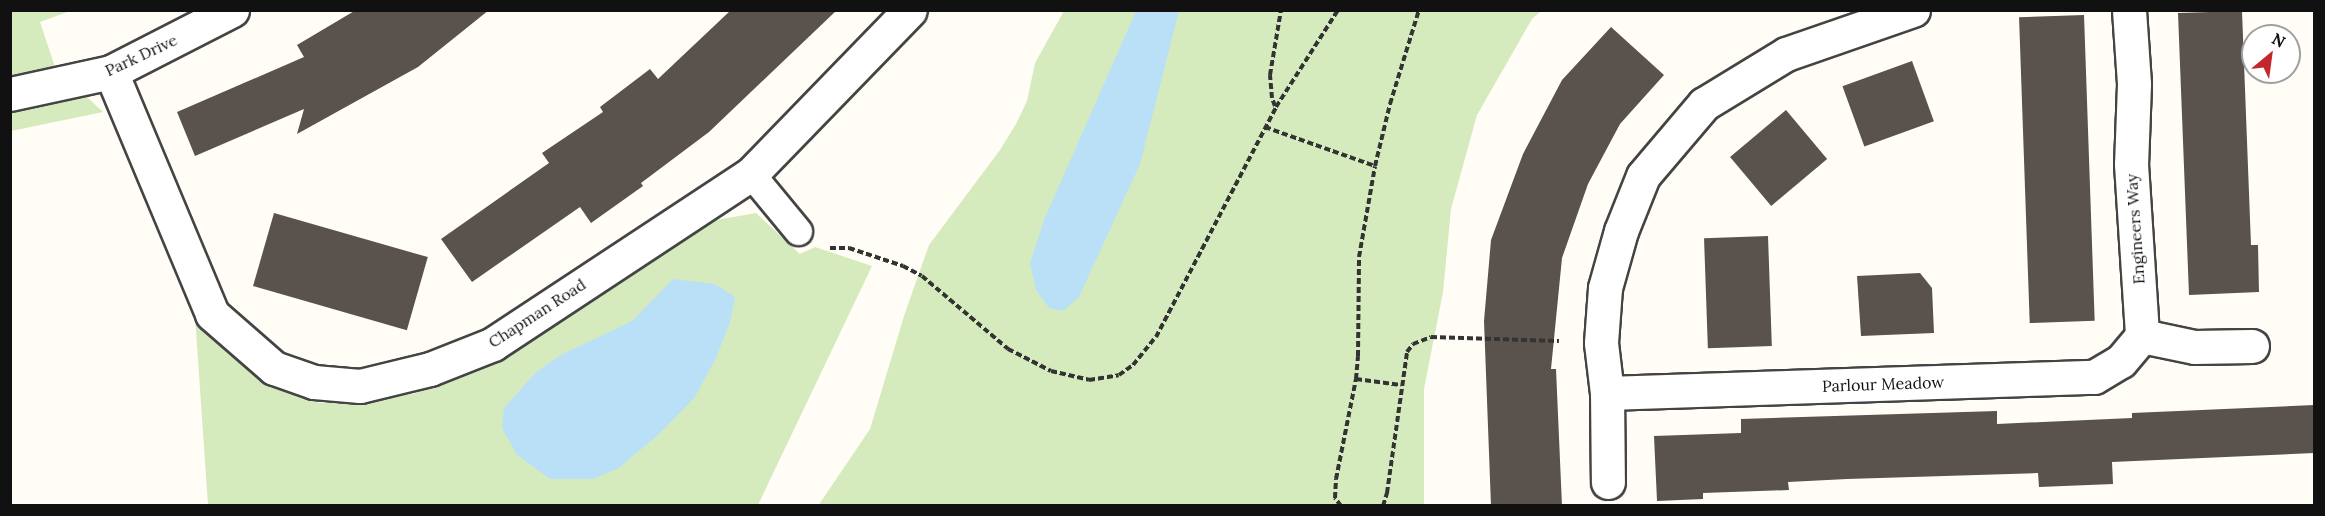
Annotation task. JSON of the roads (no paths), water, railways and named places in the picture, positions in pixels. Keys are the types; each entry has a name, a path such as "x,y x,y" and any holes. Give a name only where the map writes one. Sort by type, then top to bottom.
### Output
{"street":[{"name":"Park Drive","path":"10,94 111,72 232,10"},
{"name":"Chapman Road","path":"111,72 212,314 274,368 314,382 360,386 430,369 494,344 751,174 910,10"},
{"path":"1608,482 1607,393 1601,343 1605,288 1621,231 1643,176 1704,104 1786,54 1913,10"},
{"name":"Engineers Way","path":"2129,10 2134,84 2131,164 2142,336"},
{"path":"2142,336 2194,347 2252,346"},
{"name":"Parlour Meadow","path":"1607,393 2094,377 2121,361 2142,336"}],"lane":[{"path":"751,174 810,236"}],"water":[{"path":"1136,11 1179,11 1140,164 1079,297 1063,311 1049,308 1036,290 1030,263 1044,220"},
{"path":"673,279 715,284 735,297 730,322 716,358 695,397 658,435 619,468 593,479 550,479 517,455 502,428 504,408 536,372 561,355 632,321"}]}
